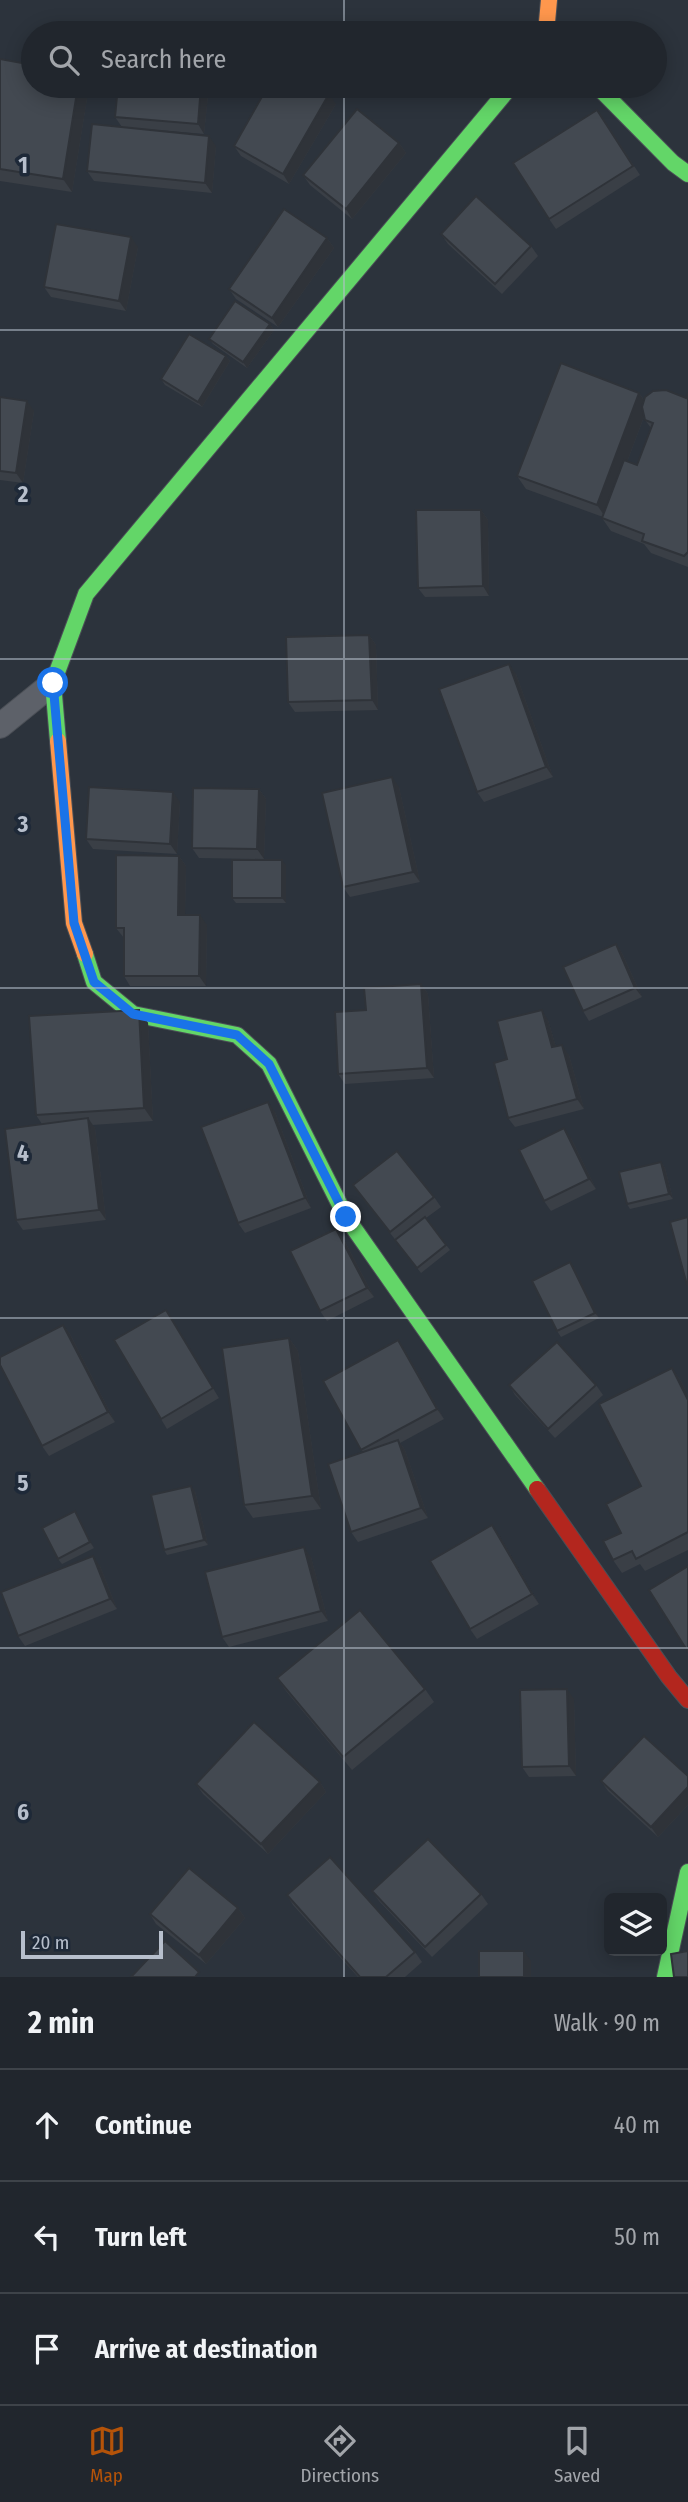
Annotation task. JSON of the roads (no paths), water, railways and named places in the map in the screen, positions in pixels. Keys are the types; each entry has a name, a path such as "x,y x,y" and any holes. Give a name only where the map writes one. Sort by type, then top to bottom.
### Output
{"street":[{"path":"547,21 550,0"},
{"path":"501,98 86,594 53,683 74,923 94,982 133,1014 237,1035 269,1064 346,1217 669,1677 688,1700"},
{"path":"609,98 673,163 688,174"},
{"path":"665,1977 688,1872"}],"lane":[{"path":"0,726 53,683"}]}
